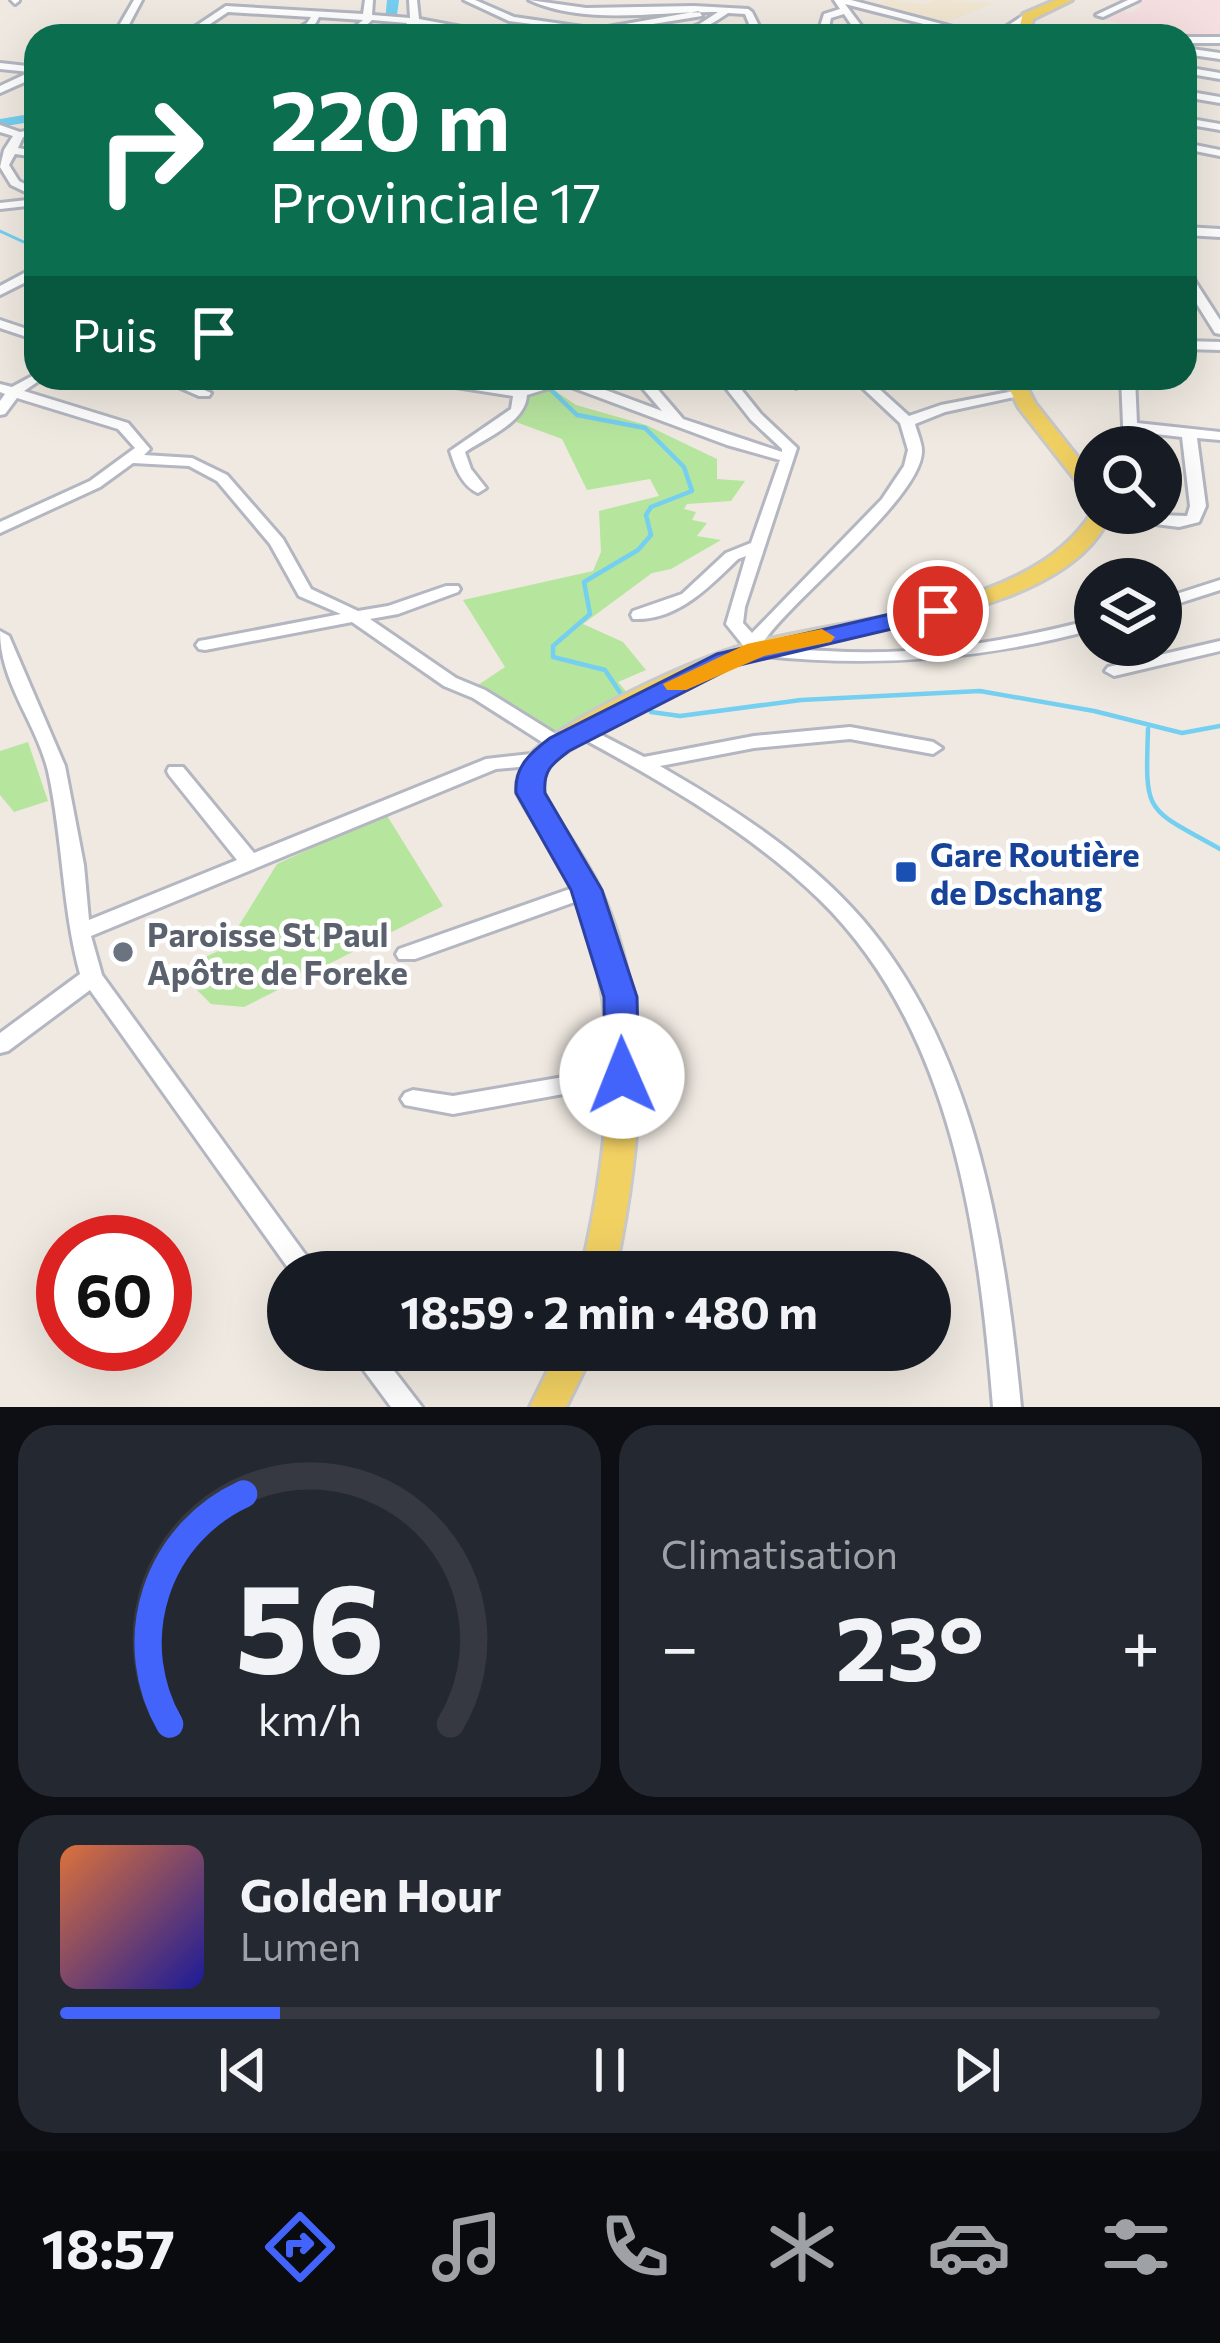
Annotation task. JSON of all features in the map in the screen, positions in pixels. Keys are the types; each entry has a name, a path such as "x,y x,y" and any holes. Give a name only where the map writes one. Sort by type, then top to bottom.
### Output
{"main road":[{"path":"1026,24 1027,17 1066,0"},
{"path":"1020,390 1074,464"},
{"path":"602,1251 615,1189 621,997 587,890 530,793 529,777 561,745 755,647 906,621 969,600 1082,546 1092,534"},
{"path":"548,1407 566,1371"}],"street":[{"path":"300,14 311,0"},
{"path":"364,24 368,0"},
{"path":"412,24 413,0"},
{"path":"468,0 497,15 540,24"},
{"path":"706,24 752,0"},
{"path":"1100,15 1135,0"},
{"path":"537,1 594,10 685,3 754,17 755,24"},
{"path":"537,1 601,3"},
{"path":"842,3 931,24"},
{"path":"202,24 229,4 432,24"},
{"path":"633,24 730,10"},
{"path":"312,24 316,15"},
{"path":"1016,24 1027,17"},
{"path":"0,128 24,134"},
{"path":"20,135 4,165 7,174 24,188"},
{"path":"9,150 24,152"},
{"path":"1197,294 1220,329"},
{"path":"0,411 7,389 123,426 143,448 95,484 0,528"},
{"path":"196,390 204,393"},
{"path":"501,390 529,390"},
{"path":"590,390 788,458"},
{"path":"651,390 681,424"},
{"path":"734,390 755,417 790,448 754,547 734,623 755,647 820,656 966,653 1016,646 1074,630"},
{"path":"755,647 903,482 915,450 908,422 872,390"},
{"path":"908,422 1001,390"},
{"path":"1128,390 1129,426"},
{"path":"478,488 457,451 516,412 520,393"},
{"path":"1182,432 1220,436"},
{"path":"1182,521 1193,519 1198,506 1189,433"},
{"path":"133,459 192,462 231,484 242,505 277,542 304,592 354,617 450,682 561,745 640,764 703,802 827,896 867,940 917,1024 950,1098 1000,1303 1007,1407"},
{"path":"639,615 688,598 732,556 754,547"},
{"path":"1182,597 1220,585"},
{"path":"205,645 354,617 452,589"},
{"path":"0,636 56,766 74,865 79,932 92,977 290,1251"},
{"path":"1114,671 1220,646"},
{"path":"640,764 754,742 833,734 865,734 933,748"},
{"path":"79,932 493,763 561,745"},
{"path":"176,771 251,863"},
{"path":"407,954 587,890"},
{"path":"0,1045 92,977"},
{"path":"413,1100 453,1105 622,1076"},
{"path":"379,1371 408,1407"}],"shaded area":[{"path":"889,0 994,3 942,24 870,6"},
{"path":"1220,0 1220,37 1197,37 1197,24 1120,24 1100,18 1115,10 1131,13 1142,6 1131,2"}],"green space":[{"path":"487,390 554,390 576,405 646,425 717,459 717,479 745,481 731,501 687,504 684,509 696,512 692,520 707,523 697,536 721,540 671,569 652,573 583,624 623,642 646,670 618,682 630,696 555,734 475,687 505,667 463,600 593,571 601,552 599,511 659,496 650,479 587,490 562,439 500,416 518,403"},
{"path":"28,742 48,801 14,812 0,795 0,751"},
{"path":"386,814 443,906 244,1007 211,1004 177,970 225,948 277,864"}],"waterway":[{"path":"388,24 393,0"},
{"path":"0,123 24,119"},
{"path":"0,231 24,242"},
{"path":"551,390 577,415 645,428 684,467 692,491 651,507 646,515 651,535 638,550 584,582 590,614 553,646 553,657 605,670 623,697"},
{"path":"651,712 680,716 801,700 980,691 1094,711 1182,733 1220,726"},
{"path":"1148,729 1147,779 1155,806 1163,816 1220,849"}],"slow traffic":[{"path":"676,684 756,650 822,637"}],"place":[{"name":"Gare Routière de Dschang","path":"906,872"},
{"name":"Paroisse St Paul Apôtre de Foreke","path":"123,952"}],"route":[{"path":"622,1076 621,997 587,890 530,793 529,777 540,759 726,660 938,611"}]}
